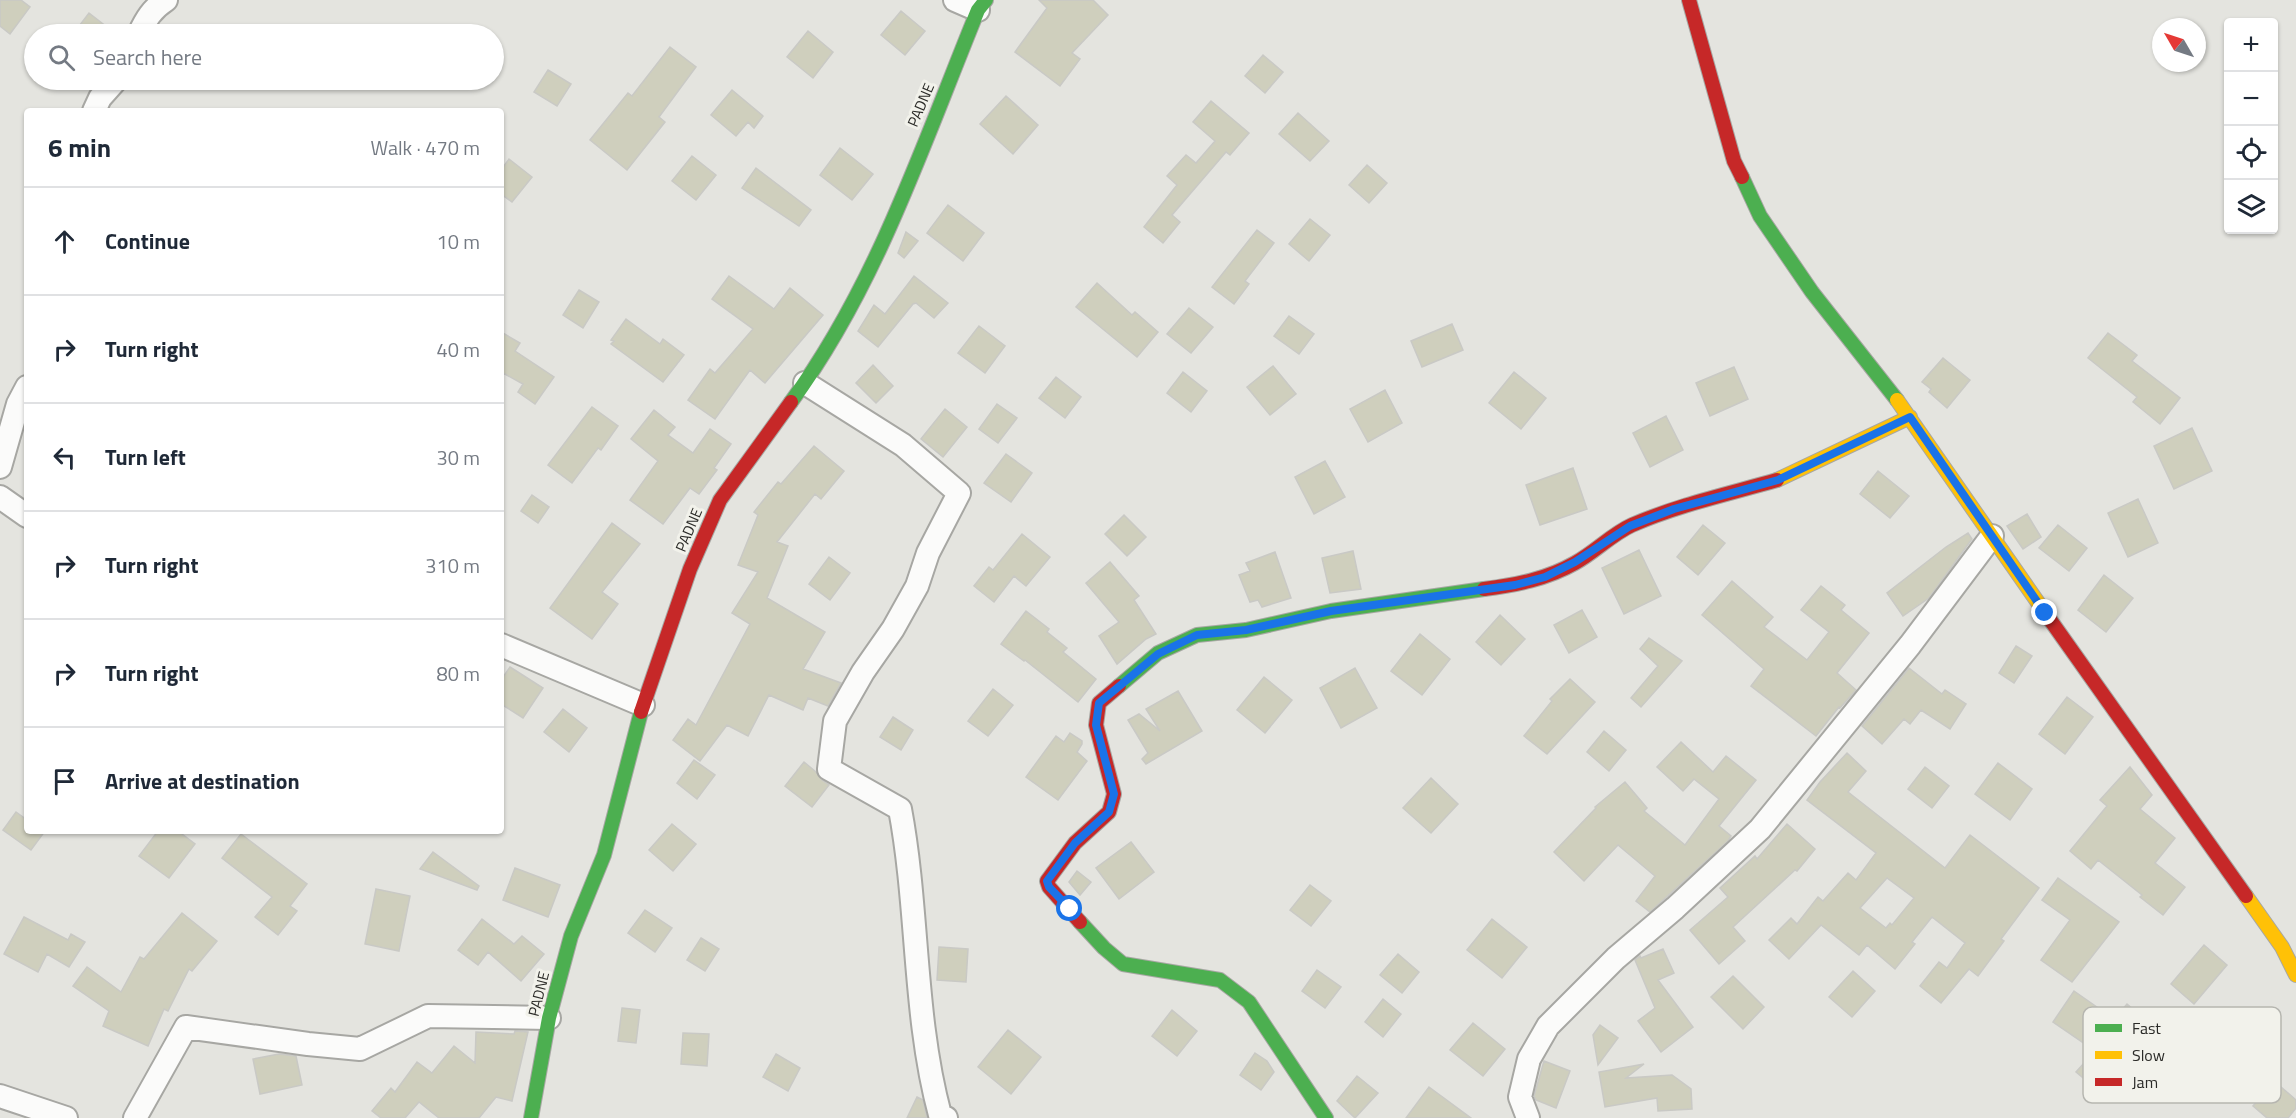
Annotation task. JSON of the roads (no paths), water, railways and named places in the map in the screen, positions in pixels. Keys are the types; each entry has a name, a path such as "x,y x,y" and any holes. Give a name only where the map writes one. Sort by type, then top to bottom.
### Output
{"street":[{"path":"144,24 157,5 166,0"},
{"path":"955,0 982,5"},
{"path":"1689,0 1734,160 1760,216 1812,292 1910,417 2045,613 2282,947 2296,975"},
{"name":"PADNE","path":"531,1118 549,1018 571,936 604,855 643,705 690,569 720,500 805,383 840,328 877,256 982,5"},
{"path":"95,108 107,90"},
{"path":"805,383 903,445 960,494 928,553 917,586 834,721 829,769 900,809 908,851 929,1076 940,1115 946,1118"},
{"path":"0,467 18,404 24,393"},
{"path":"1326,1118 1249,1002 1220,980 1123,964 1104,948 1049,887 1047,881 1075,843 1109,812 1114,794 1096,725 1099,703 1158,654 1197,635 1246,630 1331,611 1515,585 1545,577 1575,562 1630,526 1674,509 1778,480 1910,417"},
{"path":"0,496 24,514"},
{"path":"1528,1118 1520,1098 1529,1059 1548,1026 1616,958 1676,908 1760,829 1910,645 1992,536"},
{"path":"504,646 643,705"},
{"path":"135,1118 186,1027 308,1044 360,1048 428,1016 549,1018"},
{"path":"0,1096 66,1118"}]}
